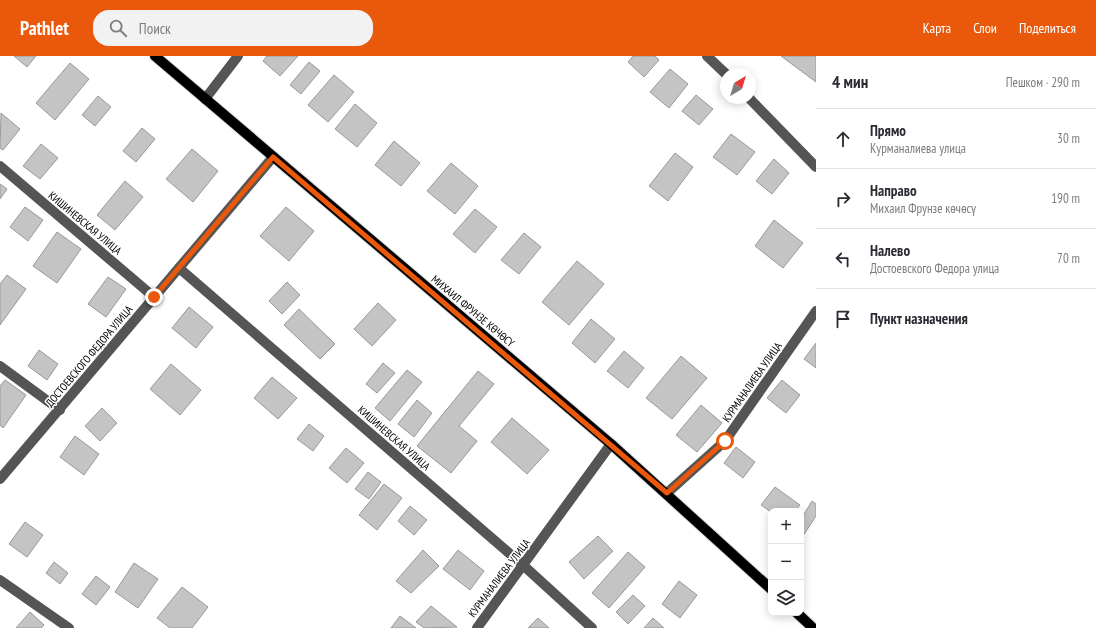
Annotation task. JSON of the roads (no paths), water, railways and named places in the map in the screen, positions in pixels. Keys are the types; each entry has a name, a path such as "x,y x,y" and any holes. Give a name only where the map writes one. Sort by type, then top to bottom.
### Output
{"main road":[{"name":"МИХАИЛ ФРУНЗЕ КӨЧӨСҮ","path":"155,56 611,444 667,493 768,586"},
{"path":"800,616 813,628"}],"street":[{"path":"205,99 238,56"},
{"path":"707,56 720,68"},
{"path":"756,104 816,167"},
{"name":"ДОСТОЕВСКОГО ФЕДОРА УЛИЦА","path":"0,479 273,157"},
{"name":"КИШИНЕВСКАЯ УЛИЦА","path":"0,166 154,297"},
{"name":"КИШИНЕВСКАЯ УЛИЦА","path":"179,268 524,566 592,628"},
{"name":"КУРМАНАЛИЕВА УЛИЦА","path":"667,493 725,441 816,311"},
{"path":"0,366 60,410"},
{"name":"КУРМАНАЛИЕВА УЛИЦА","path":"477,628 524,566 611,444"},
{"path":"0,580 69,628"}]}
